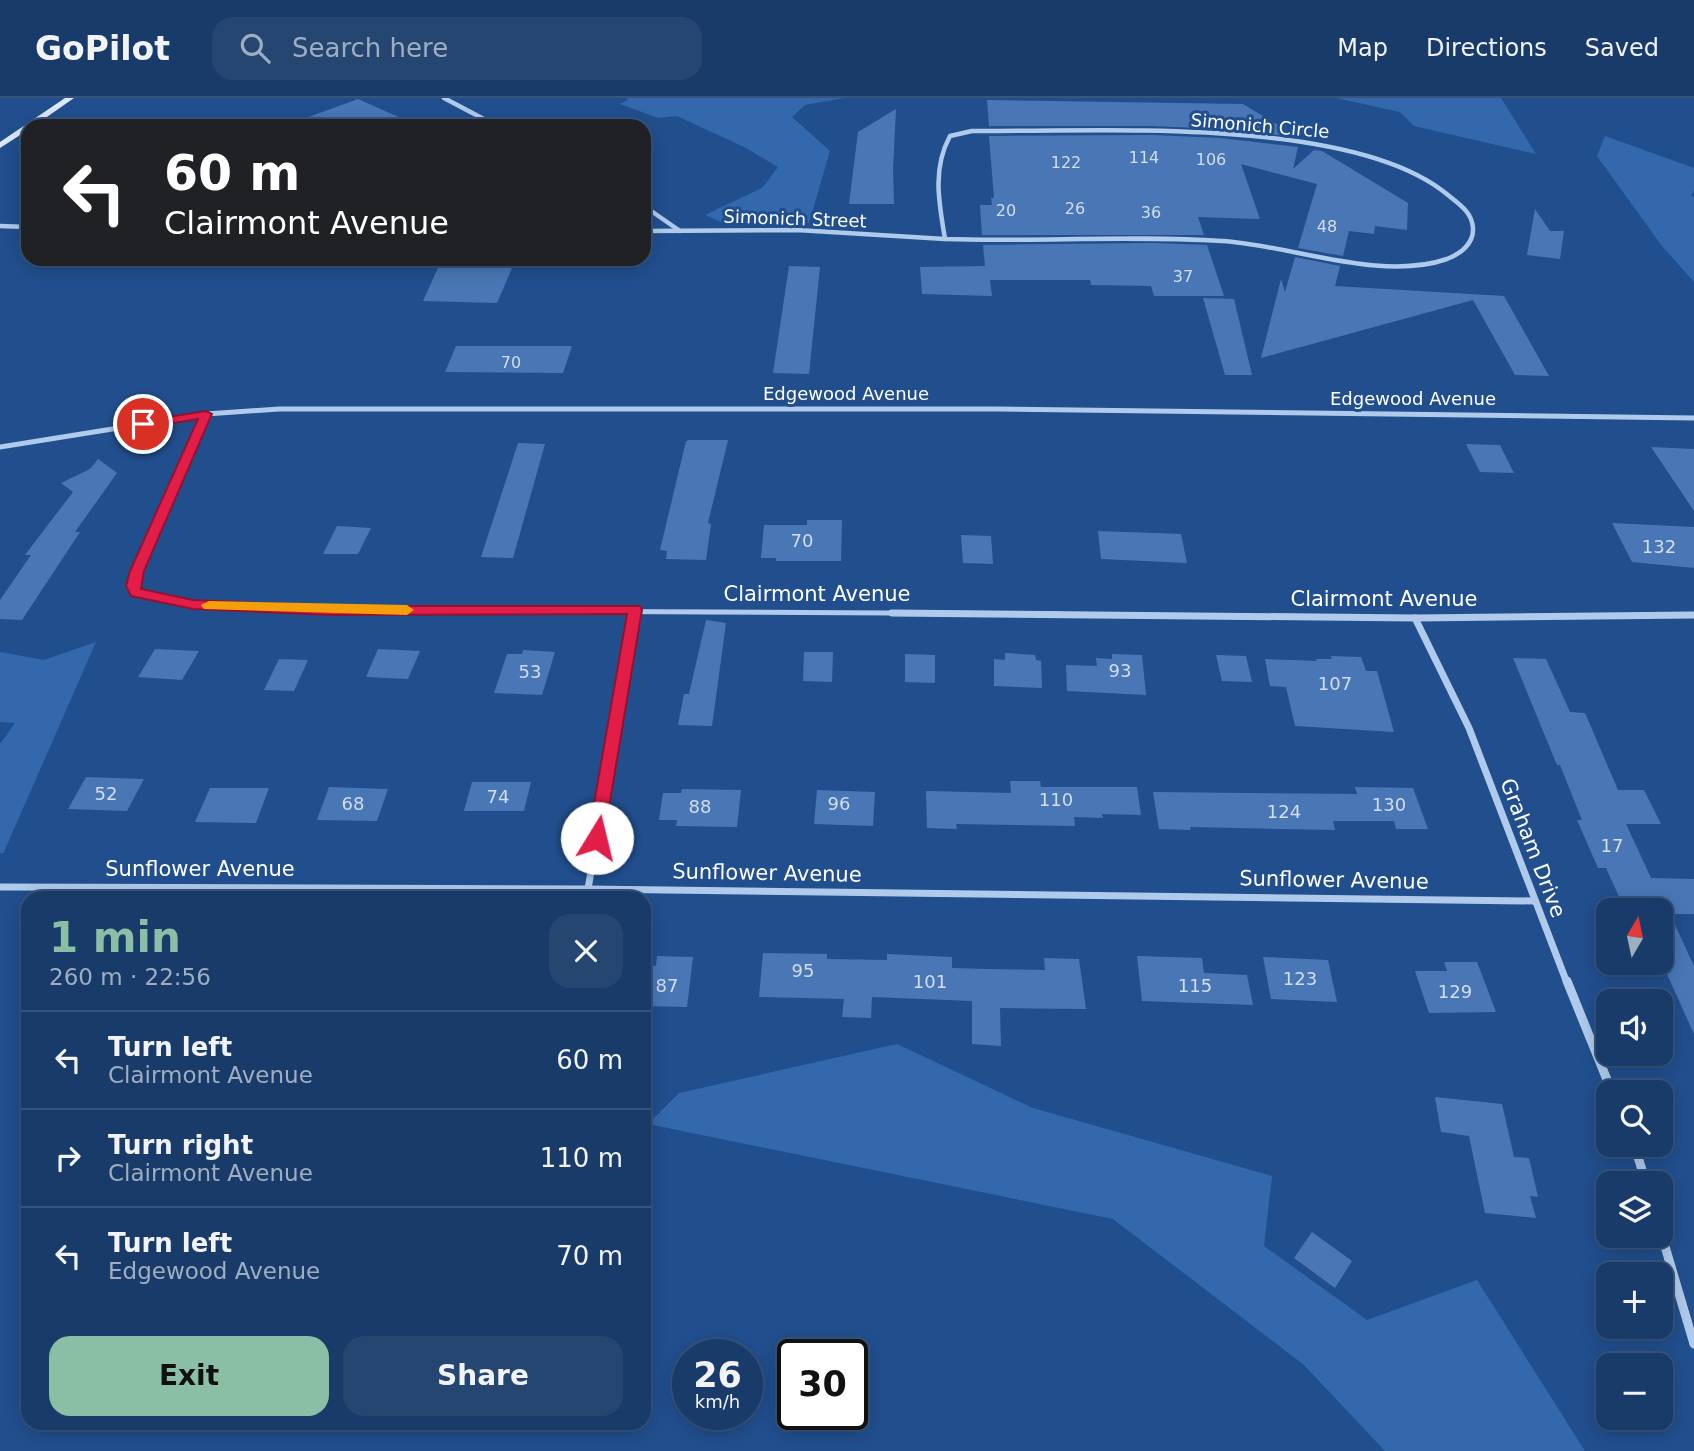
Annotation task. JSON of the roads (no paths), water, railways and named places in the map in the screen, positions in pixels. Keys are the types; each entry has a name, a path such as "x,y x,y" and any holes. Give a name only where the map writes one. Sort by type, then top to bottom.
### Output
{"main road":[{"path":"39,119 70,98"},
{"path":"0,146 21,132"}],"street":[{"path":"444,98 484,119"},
{"name":"Simonich Circle","path":"972,131 1194,133 1296,141 1340,148 1398,163 1433,180 1453,193 1471,216 1474,229 1468,246 1452,258 1427,263 1393,264 1355,264 1246,242 945,239 937,189 940,158 950,136 972,131"},
{"path":"651,211 680,231"},
{"path":"0,226 21,227"},
{"name":"Simonich Street","path":"651,231 800,230 945,239"},
{"name":"Edgewood Avenue","path":"0,447 206,414 279,409 713,408 1639,415 1694,418"},
{"name":"Clairmont Avenue","path":"206,414 137,571 132,586 136,593 193,605 332,610 635,610 1415,618 1694,615"},
{"path":"588,889 635,610"},
{"name":"Graham Drive","path":"1415,618 1469,728 1534,901 1607,1080"},
{"name":"Sunflower Avenue","path":"0,887 588,889 1534,901"},
{"path":"1665,1248 1694,1344"}]}
